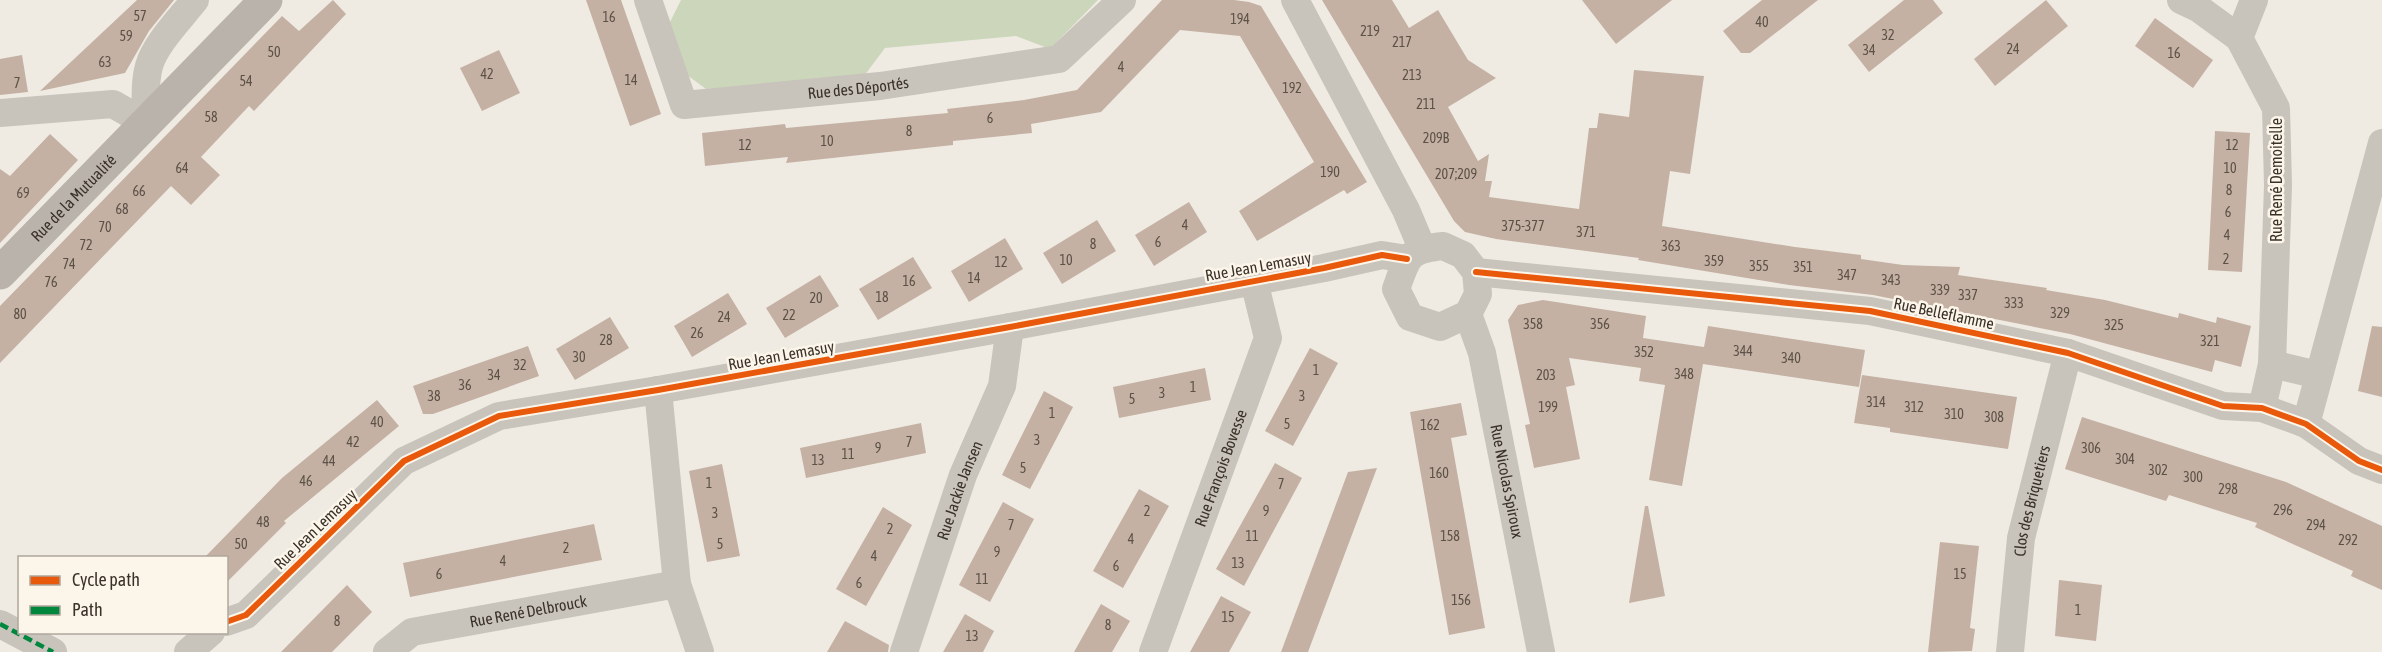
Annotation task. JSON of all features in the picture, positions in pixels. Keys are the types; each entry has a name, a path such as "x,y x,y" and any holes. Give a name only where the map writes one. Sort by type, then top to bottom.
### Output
{"street":[{"path":"146,123 145,85 149,64 165,38 195,0"},
{"name":"Rue de la Mutualité","path":"0,273 266,0"},
{"name":"Rue des Déportés","path":"648,0 684,105 880,86 1059,59 1122,0"},
{"path":"1295,0 1407,210 1414,254 1396,289 1410,317 1440,327 1468,314 1478,294 1476,272 1463,255 1443,246 1414,254"},
{"name":"Rue René Demoitelle","path":"2181,0 2198,8 2239,38 2276,108 2278,185 2272,364 2262,408"},
{"path":"2239,38 2254,0"},
{"path":"0,113 114,104 146,123"},
{"path":"2306,424 2382,143"},
{"name":"Rue Jean Lemasuy","path":"228,621 246,615 404,461 499,416 1010,327 1382,255 1414,254"},
{"name":"Rue Belleflamme","path":"1476,272 1870,311 2068,353 2223,406 2262,408 2306,424 2359,461 2382,470"},
{"name":"Rue François Bovesse","path":"1153,652 1268,338 1254,281"},
{"name":"Rue Nicolas Spiroux","path":"1468,314 1482,353 1541,652"},
{"name":"Rue Jackie Jansen","path":"904,652 963,475 1002,386 1010,327"},
{"name":"Clos des Briquetiers","path":"2010,652 2021,538 2068,353"},
{"path":"2272,364 2318,375"},
{"path":"658,390 677,584 700,652"},
{"name":"Rue René Delbrouck","path":"387,652 412,632 677,584"},
{"path":"0,624 18,634"},
{"path":"19,634 53,652"},
{"path":"188,652 210,634"}],"green space":[{"path":"681,0 1098,0 1050,49 1016,36 885,48 864,76 706,89 683,72 667,28"}],"building":[{"path":"137,0 174,0 149,31 125,73 40,91"},
{"path":"333,0 346,14 254,111 249,106 201,157 220,175 191,205 171,186 0,363 0,306 282,16 299,31"},
{"path":"586,0 621,0 661,114 630,126"},
{"path":"1162,0 1234,0 1261,6 1367,182 1347,194 1344,190 1257,241 1239,211 1314,162 1240,36 1180,30 1101,112 1031,124 1032,133 953,141 953,145 786,163 788,157 705,166 702,133 785,124 786,128 948,113 947,109 1024,100 1077,90"},
{"path":"1322,0 1392,0 1409,28 1438,10 1468,60 1496,78 1448,107 1478,161 1489,154 1485,181 1492,181 1489,197 1579,209 1589,128 1597,128 1599,113 1629,117 1634,70 1704,76 1690,174 1670,171 1662,226 1861,255 1861,259 1903,265 1960,267 1958,275 2047,288 2046,290 2105,300 2178,318 2179,313 2216,323 2217,317 2251,326 2241,367 2215,360 2212,372 2070,334 1873,295 1789,285 1638,260 1639,258 1496,239 1465,232 1454,221"},
{"path":"1582,0 1672,0 1616,44"},
{"path":"1762,0 1818,0 1750,53 1741,53 1723,31"},
{"path":"1904,0 1933,0 1943,13 1869,72 1848,45"},
{"path":"2046,0 2068,26 1995,86 1974,59"},
{"path":"2155,18 2213,60 2193,88 2135,46"},
{"path":"499,50 520,93 482,111 460,68"},
{"path":"22,55 28,92 0,95 0,59"},
{"path":"2215,131 2250,133 2242,272 2208,270"},
{"path":"50,134 78,160 0,243 0,169 10,176"},
{"path":"1189,202 1207,232 1154,266 1135,235"},
{"path":"1097,220 1116,251 1062,284 1043,253"},
{"path":"1005,238 1023,269 969,302 951,271"},
{"path":"913,257 932,288 878,320 859,289"},
{"path":"820,275 839,306 785,338 766,308"},
{"path":"728,293 747,324 692,357 674,326"},
{"path":"1543,300 1646,316 1643,338 1704,347 1708,326 1865,350 1859,387 1703,364 1682,486 1649,480 1665,385 1639,381 1641,368 1569,358 1575,385 1566,387 1580,459 1534,468 1525,425 1530,424 1508,320 1518,305"},
{"path":"610,317 629,348 575,380 556,349"},
{"path":"2372,326 2382,327 2382,397 2358,391"},
{"path":"528,346 539,376 433,414 423,414 413,386"},
{"path":"1310,348 1338,363 1293,446 1265,431"},
{"path":"1205,368 1211,400 1119,418 1113,387"},
{"path":"1862,375 2017,397 2008,449 1890,432 1890,428 1854,423"},
{"path":"1044,391 1073,407 1030,489 1002,475"},
{"path":"377,400 399,426 284,521 286,523 228,581 228,556 206,556 282,478"},
{"path":"1461,403 1467,435 1451,438 1485,628 1449,635 1410,412"},
{"path":"2082,417 2286,482 2382,526 2382,590 2351,576 2353,571 2255,527 2257,523 2169,495 2166,501 2065,469"},
{"path":"921,423 926,453 806,478 800,448"},
{"path":"1275,463 1302,478 1244,586 1216,569"},
{"path":"722,464 740,556 707,562 689,471"},
{"path":"1377,468 1308,652 1281,652 1348,472"},
{"path":"1139,489 1169,506 1123,588 1093,571"},
{"path":"1003,502 1034,519 990,602 959,585"},
{"path":"1645,506 1648,506 1665,596 1629,603"},
{"path":"883,507 912,525 866,606 836,589"},
{"path":"594,524 602,560 410,597 403,563"},
{"path":"1940,542 1979,546 1970,628 1975,629 1972,651 1928,652"},
{"path":"2059,580 2102,585 2096,641 2055,636"},
{"path":"347,585 372,612 332,652 281,652"},
{"path":"1221,596 1251,612 1229,652 1190,652"},
{"path":"1101,604 1130,621 1112,652 1074,652"},
{"path":"965,614 994,631 983,652 943,652"},
{"path":"845,621 889,645 888,652 827,652"}],"marked path":[{"path":"0,624 18,634"},
{"path":"19,634 53,652"}],"cycle path":[{"path":"228,621 246,615 404,461 499,416 1010,327 1382,255 1407,259"},
{"path":"1476,272 1870,311 2068,353 2223,406 2262,408 2306,424 2359,461 2382,470"}]}
